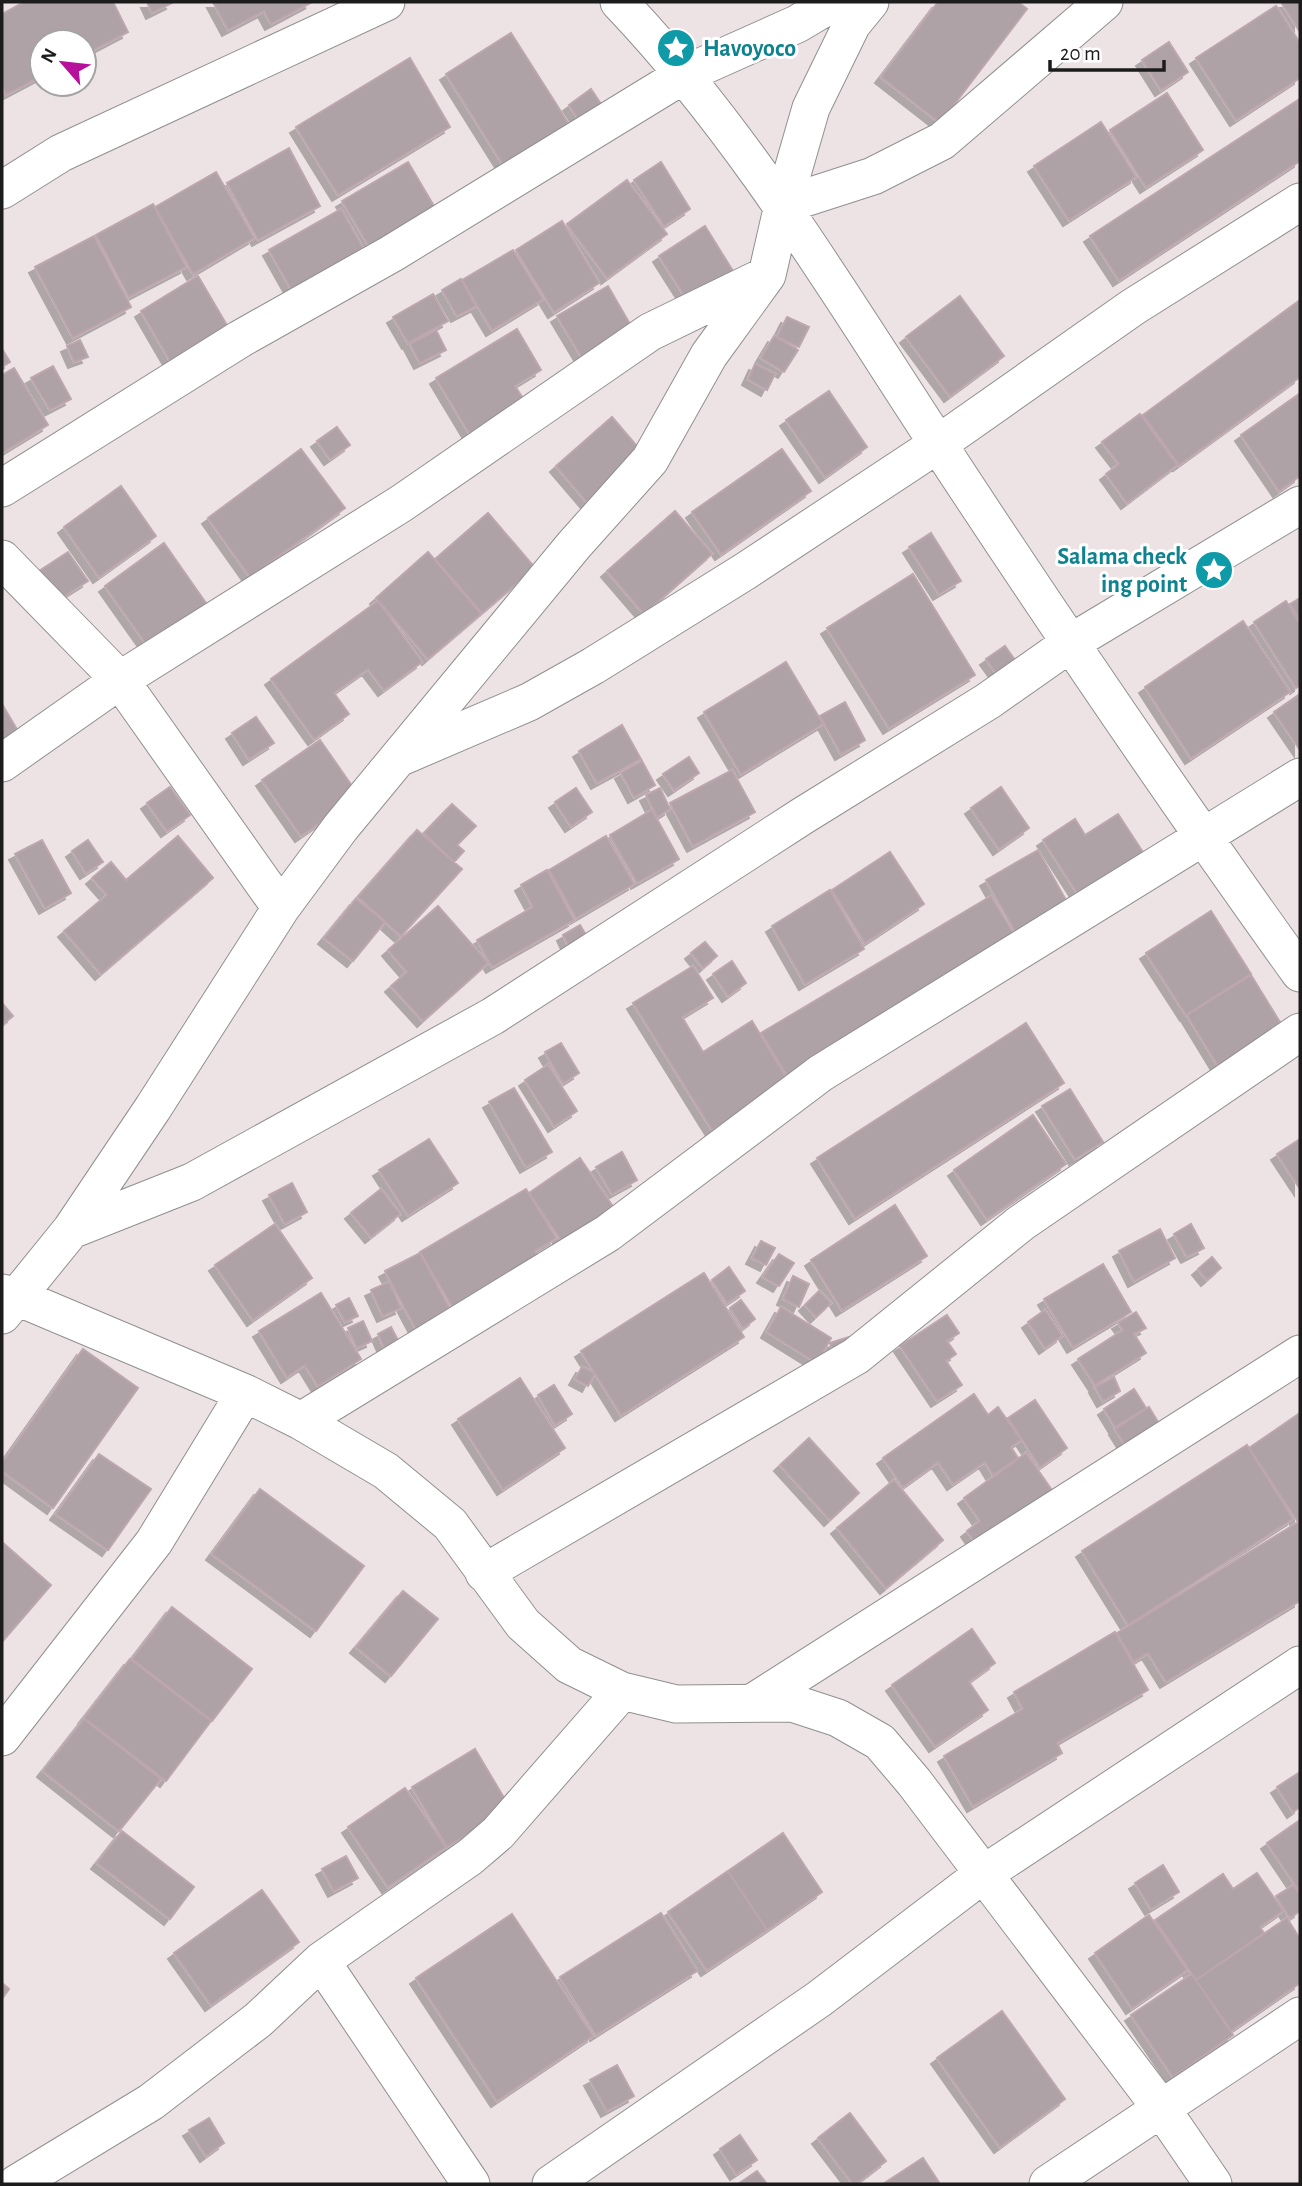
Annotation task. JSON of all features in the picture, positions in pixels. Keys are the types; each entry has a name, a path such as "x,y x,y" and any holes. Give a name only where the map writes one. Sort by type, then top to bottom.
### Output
{"street":[{"path":"2,190 61,153 386,2"},
{"path":"619,2 685,74 783,205 938,444 1203,838 1300,973"},
{"path":"2,488 240,339 391,254 685,74 797,24 834,2"},
{"path":"870,2 852,24 811,108 783,205 767,275 709,355 650,460 574,545 397,758 281,908 71,1230 6,1301 245,1393 302,1421 386,1471 450,1524 523,1624 569,1665 622,1690 676,1704 792,1703 838,1717 880,1742 914,1782 1161,2108 1213,2184"},
{"path":"783,205 873,176 942,141 1104,2"},
{"path":"397,758 529,702 593,666 744,572 938,444 1133,307 1300,202"},
{"path":"2,763 120,680 402,503 650,332 767,275"},
{"path":"71,1230 191,1182 494,1016 804,815 988,701 1072,642 1300,505"},
{"path":"2,559 120,680 281,908"},
{"path":"302,1421 608,1233 821,1073 1300,777"},
{"path":"484,1573 856,1356 1021,1223 1300,1032"},
{"path":"752,1703 1300,1354"},
{"path":"2,1737 154,1542 245,1393"},
{"path":"551,2184 818,1999 982,1875 1300,1665"},
{"path":"16,2184 151,2102 258,2020 321,1961 470,1857 498,1833 622,1690"},
{"path":"321,1961 471,2184"},
{"path":"1048,2184 1300,2016"}],"building":[{"path":"24,2 113,2 128,32 98,48 98,28 28,28 28,83 6,95 2,87 2,14"},
{"path":"147,2 171,2 172,3 152,13"},
{"path":"213,2 312,2 271,24 264,11 228,30"},
{"path":"938,2 1018,2 1027,9 940,123 881,77"},
{"path":"1281,2 1300,2 1300,32"},
{"path":"1276,6 1300,43 1300,78 1236,120 1196,58"},
{"path":"511,33 572,129 507,171 446,74"},
{"path":"1169,42 1188,72 1161,90 1142,60"},
{"path":"410,58 450,127 338,195 296,127"},
{"path":"591,89 609,116 586,131 569,105"},
{"path":"1167,93 1203,150 1146,187 1110,130"},
{"path":"1298,100 1300,161 1119,280 1090,236"},
{"path":"1101,122 1136,177 1069,220 1034,166"},
{"path":"289,148 320,206 258,240 227,183"},
{"path":"408,162 441,218 376,258 342,201"},
{"path":"661,162 690,209 664,226 634,180"},
{"path":"216,172 254,238 193,274 155,207"},
{"path":"627,180 667,234 607,278 567,224"},
{"path":"153,204 186,267 129,297 96,235"},
{"path":"341,209 368,257 296,298 269,250"},
{"path":"562,221 599,283 554,312 516,250"},
{"path":"705,226 733,271 687,300 659,256"},
{"path":"94,236 131,307 73,338 35,267"},
{"path":"513,250 543,299 492,330 462,280"},
{"path":"198,276 232,334 174,368 141,311"},
{"path":"461,279 476,306 457,316 442,290"},
{"path":"608,286 635,333 585,363 557,316"},
{"path":"433,294 448,321 408,343 393,317"},
{"path":"960,296 1004,356 950,396 906,337"},
{"path":"1300,300 1300,377 1179,465 1143,415"},
{"path":"787,317 809,327 799,347 777,337"},
{"path":"517,329 541,370 515,386 524,400 469,433 436,378"},
{"path":"436,330 446,350 420,363 410,344"},
{"path":"774,336 798,350 784,372 761,358"},
{"path":"80,340 88,357 74,362 67,346"},
{"path":"2,349 10,362 2,367"},
{"path":"755,364 775,374 767,390 748,379"},
{"path":"53,366 71,399 50,410 31,378"},
{"path":"14,368 48,425 2,453 2,375"},
{"path":"829,391 867,447 825,477 786,420"},
{"path":"1299,394 1300,476 1279,491 1241,435"},
{"path":"1140,414 1177,465 1127,503 1106,474 1119,464 1102,442"},
{"path":"612,417 647,458 591,507 556,466"},
{"path":"337,427 350,445 330,459 317,441"},
{"path":"301,449 345,508 250,577 208,518"},
{"path":"782,449 811,491 721,554 692,512"},
{"path":"121,486 156,536 99,577 64,527"},
{"path":"675,511 712,554 644,614 607,571"},
{"path":"488,513 535,568 482,613 435,559"},
{"path":"931,533 961,581 939,594 909,547"},
{"path":"164,543 208,606 149,648 105,586"},
{"path":"68,552 88,581 58,600 39,571"},
{"path":"428,552 481,614 428,659 376,598"},
{"path":"913,574 975,675 889,728 827,628"},
{"path":"1300,598 1300,620 1290,604"},
{"path":"378,601 422,662 384,690 368,669 334,693 349,714 314,739 271,679"},
{"path":"1286,601 1300,624 1300,685 1296,688 1254,622"},
{"path":"1243,621 1290,692 1191,758 1145,687"},
{"path":"1005,646 1017,663 999,677 986,659"},
{"path":"786,662 823,724 741,774 704,712"},
{"path":"1300,694 1300,750 1274,712"},
{"path":"845,702 865,740 841,754 820,716"},
{"path":"2,704 19,733 2,743"},
{"path":"256,717 274,743 249,759 232,733"},
{"path":"622,725 641,759 597,783 579,751"},
{"path":"320,740 359,796 301,836 262,780"},
{"path":"689,757 699,773 674,790 663,774"},
{"path":"642,761 655,785 634,797 621,773"},
{"path":"732,770 755,812 693,846 670,803"},
{"path":"170,787 190,815 167,831 147,803"},
{"path":"1001,787 1029,828 999,849 971,808"},
{"path":"576,788 592,812 571,826 555,802"},
{"path":"660,788 670,809 657,817 646,795"},
{"path":"452,804 476,826 457,845 464,851 454,862 424,833"},
{"path":"652,810 679,859 637,883 610,835"},
{"path":"1118,814 1150,863 1085,905 1043,840 1075,819 1085,835"},
{"path":"417,830 462,869 401,936 358,897"},
{"path":"178,836 213,878 101,974 64,931 107,895 92,878 111,862 126,880"},
{"path":"606,836 634,884 576,918 549,870"},
{"path":"42,840 71,893 45,908 15,854"},
{"path":"88,840 103,862 86,873 72,851"},
{"path":"1038,850 1072,911 1020,940 986,880"},
{"path":"890,852 924,904 865,943 832,890"},
{"path":"547,870 574,920 492,967 477,940 533,907 521,885"},
{"path":"830,890 864,949 805,984 772,926"},
{"path":"991,896 1018,941 789,1079 761,1033"},
{"path":"356,899 385,922 353,961 324,938"},
{"path":"438,906 488,963 423,1021 391,986 407,972 388,950"},
{"path":"1211,911 1251,974 1186,1015 1146,953"},
{"path":"580,925 589,940 570,950 563,935"},
{"path":"705,942 717,956 703,968 691,953"},
{"path":"732,961 746,983 728,996 713,974"},
{"path":"693,966 713,998 682,1017 703,1052 752,1021 789,1082 712,1130 633,1003"},
{"path":"1251,975 1286,1032 1221,1071 1187,1015"},
{"path":"2,1003 13,1016 2,1025"},
{"path":"1026,1023 1064,1083 855,1218 817,1158"},
{"path":"561,1043 579,1073 563,1083 545,1052"},
{"path":"548,1065 577,1111 554,1126 525,1080"},
{"path":"514,1088 552,1152 526,1167 489,1102"},
{"path":"1070,1089 1103,1142 1075,1159 1042,1106"},
{"path":"1033,1115 1066,1164 987,1219 954,1170"},
{"path":"429,1139 458,1183 408,1215 379,1170"},
{"path":"1300,1139 1300,1189 1277,1154"},
{"path":"622,1152 637,1180 612,1194 596,1167"},
{"path":"580,1158 618,1214 567,1249 529,1193"},
{"path":"292,1183 307,1212 285,1224 269,1195"},
{"path":"381,1189 400,1214 371,1237 351,1213"},
{"path":"526,1189 556,1238 535,1251 542,1262 456,1313 420,1252"},
{"path":"895,1205 927,1256 842,1310 811,1260"},
{"path":"275,1224 312,1278 253,1320 215,1265"},
{"path":"1191,1224 1204,1248 1187,1257 1174,1234"},
{"path":"1160,1229 1175,1258 1134,1281 1119,1251"},
{"path":"761,1241 775,1248 766,1265 752,1258"},
{"path":"420,1253 452,1313 418,1333 385,1271"},
{"path":"779,1254 794,1263 779,1286 763,1277"},
{"path":"1212,1257 1221,1268 1207,1280 1198,1269"},
{"path":"1103,1264 1131,1312 1073,1347 1044,1299"},
{"path":"729,1267 745,1291 727,1303 712,1280"},
{"path":"704,1273 744,1337 621,1415 581,1351"},
{"path":"793,1276 809,1284 799,1307 783,1299"},
{"path":"389,1282 401,1308 383,1316 371,1290"},
{"path":"819,1291 831,1303 816,1317 805,1305"},
{"path":"321,1293 361,1359 318,1386 305,1365 287,1377 259,1331"},
{"path":"349,1298 358,1316 345,1322 336,1305"},
{"path":"741,1300 755,1319 743,1328 730,1308"},
{"path":"781,1307 831,1338 817,1363 767,1332"},
{"path":"1045,1310 1062,1336 1045,1348 1028,1322"},
{"path":"1136,1312 1146,1328 1134,1334 1146,1353 1095,1385 1078,1359 1123,1330 1118,1323"},
{"path":"947,1315 959,1333 947,1341 956,1354 946,1361 962,1385 937,1401 900,1346"},
{"path":"363,1321 372,1341 357,1348 348,1328"},
{"path":"391,1327 399,1342 385,1350 378,1334"},
{"path":"849,1337 855,1357 837,1363 830,1343"},
{"path":"83,1349 138,1388 53,1508 2,1471 2,1463"},
{"path":"582,1367 595,1373 588,1386 575,1379"},
{"path":"1114,1377 1120,1391 1103,1401 1095,1387"},
{"path":"520,1378 565,1448 503,1489 458,1419"},
{"path":"554,1385 572,1414 555,1425 538,1395"},
{"path":"1134,1389 1146,1408 1115,1427 1104,1409"},
{"path":"974,1394 988,1415 998,1407 1021,1440 1011,1447 1018,1458 993,1475 985,1462 953,1484 938,1462 903,1487 883,1458"},
{"path":"1035,1400 1067,1448 1040,1467 1008,1418"},
{"path":"1149,1407 1161,1427 1127,1448 1115,1429"},
{"path":"1300,1413 1300,1520 1298,1522 1249,1448"},
{"path":"809,1438 859,1493 830,1520 780,1465"},
{"path":"1247,1445 1293,1519 1128,1625 1082,1551"},
{"path":"1026,1453 1056,1496 976,1544 967,1531 980,1521 964,1498"},
{"path":"99,1454 151,1489 108,1550 56,1514"},
{"path":"894,1480 943,1540 886,1588 837,1528"},
{"path":"260,1489 364,1566 316,1631 212,1554"},
{"path":"1300,1521 1300,1601 1166,1682 1148,1653 1134,1662 1117,1633"},
{"path":"2,1542 51,1585 2,1642"},
{"path":"403,1591 438,1619 391,1676 356,1647"},
{"path":"172,1607 252,1669 212,1721 132,1659"},
{"path":"972,1629 995,1663 969,1682 988,1710 935,1746 892,1685"},
{"path":"1115,1632 1148,1690 1057,1743 1062,1753 973,1806 944,1756 1023,1709 1014,1692"},
{"path":"130,1659 211,1721 166,1781 84,1718"},
{"path":"84,1719 161,1779 119,1831 43,1771"},
{"path":"475,1749 510,1808 447,1847 412,1787"},
{"path":"1300,1772 1300,1807 1293,1812 1277,1787"},
{"path":"405,1788 446,1847 388,1887 348,1827"},
{"path":"1300,1820 1300,1892 1267,1843"},
{"path":"122,1831 194,1887 170,1919 97,1863"},
{"path":"783,1833 822,1892 767,1930 728,1871"},
{"path":"346,1856 358,1878 334,1891 322,1869"},
{"path":"1163,1865 1179,1892 1151,1909 1135,1883"},
{"path":"728,1871 767,1930 707,1970 668,1912"},
{"path":"1257,1873 1283,1911 1260,1927 1264,1933 1196,1980 1155,1920 1223,1874 1233,1889"},
{"path":"1294,1885 1300,1895 1300,1911 1290,1918 1276,1896"},
{"path":"262,1890 299,1942 211,2005 174,1953"},
{"path":"661,1913 697,1971 596,2035 560,1977"},
{"path":"512,1914 593,2036 497,2101 416,1978"},
{"path":"1149,1915 1187,1970 1132,2008 1095,1953"},
{"path":"1287,1918 1300,1939 1300,1983 1231,2031 1196,1980"},
{"path":"1192,1974 1233,2035 1173,2077 1131,2015"},
{"path":"2,1983 9,1989 2,1999"},
{"path":"1002,2011 1065,2099 1000,2147 937,2058"},
{"path":"617,2065 634,2096 607,2111 590,2080"},
{"path":"850,2113 886,2161 856,2184 853,2184 818,2138"},
{"path":"209,2118 224,2143 206,2156 189,2130"},
{"path":"740,2135 757,2160 736,2174 720,2149"},
{"path":"923,2158 940,2184 883,2184"},
{"path":"757,2171 767,2184 738,2184"}],"place":[{"name":"Havoyoco","path":"676,48"},
{"name":"Salama check ing point","path":"1214,570"}]}
